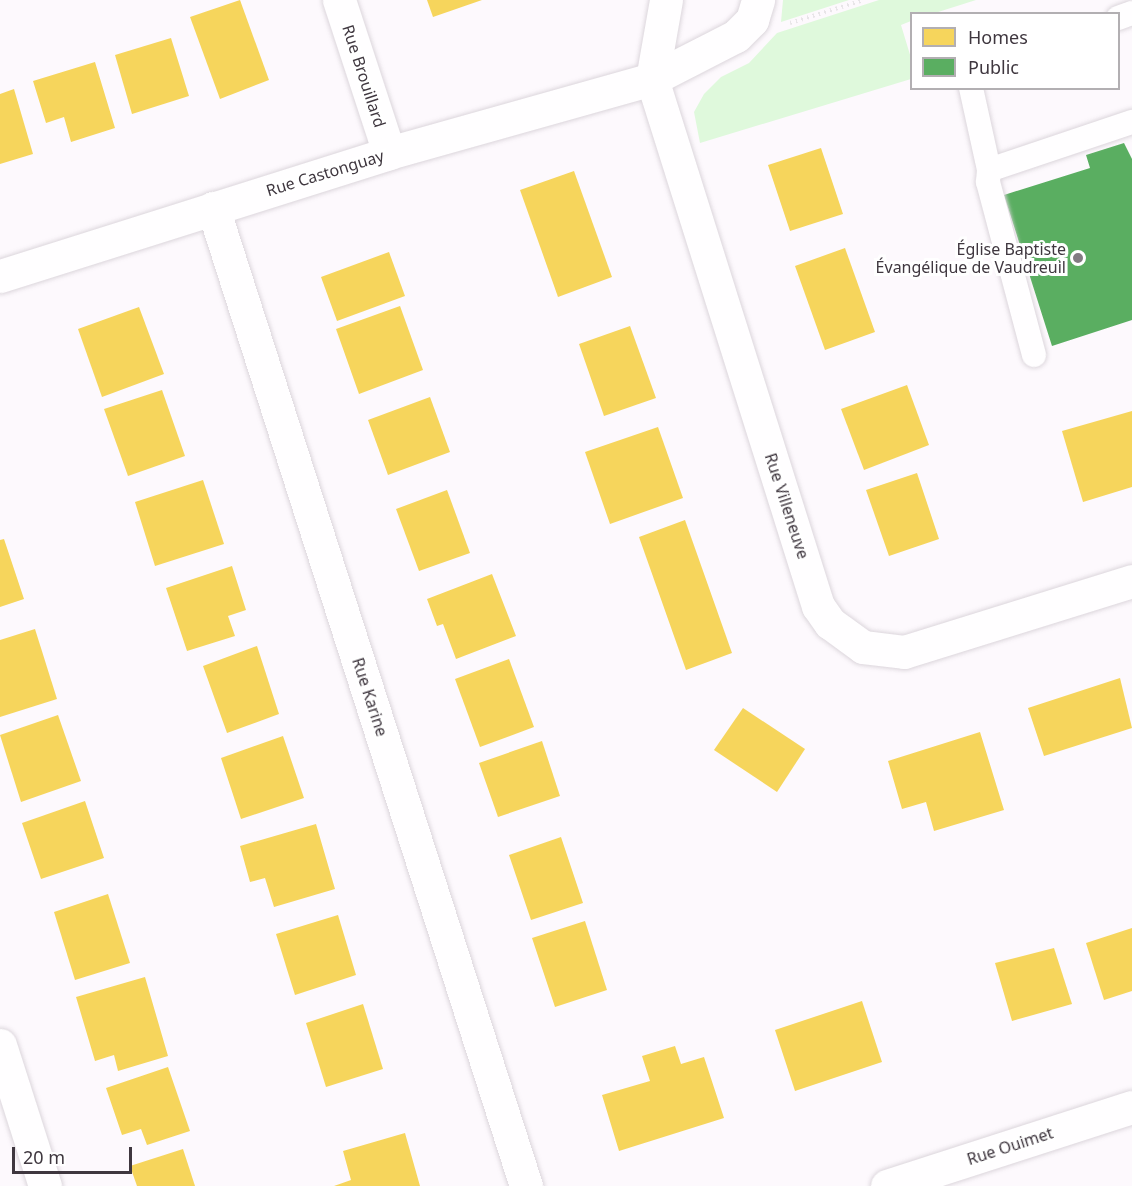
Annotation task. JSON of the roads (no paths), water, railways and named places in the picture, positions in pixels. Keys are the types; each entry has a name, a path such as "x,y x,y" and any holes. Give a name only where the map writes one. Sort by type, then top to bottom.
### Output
{"street":[{"name":"Rue Brouillard","path":"339,0 389,153"},
{"path":"652,79 666,0"},
{"name":"Rue Castonguay","path":"0,276 389,153 652,79 736,36 752,20 758,0"},
{"name":"Rue Villeneuve","path":"652,79 818,606 830,623 863,647 904,652 1132,581"},
{"name":"Rue Karine","path":"213,208 526,1186"},
{"path":"0,1045 45,1186"},
{"name":"Rue Ouimet","path":"887,1186 1132,1107"}],"lane":[{"path":"971,90 989,170 988,182 1034,355"},
{"path":"989,170 1132,122"}],"place":[{"name":"Église Baptiste Évangélique de Vaudreuil","path":"1078,258"}]}
